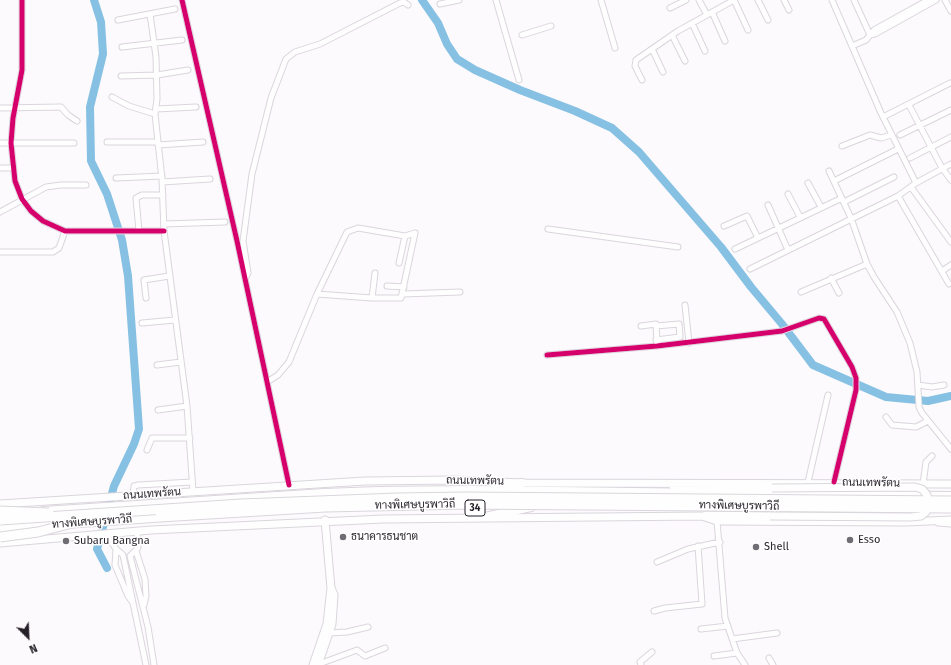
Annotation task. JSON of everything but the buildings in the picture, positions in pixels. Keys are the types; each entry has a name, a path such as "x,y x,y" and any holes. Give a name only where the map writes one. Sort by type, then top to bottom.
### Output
{"highway":[{"path":"472,490 522,483"},
{"name":"ถนนเทพรัตน","path":"0,512 68,510 324,493 472,490 951,496"},
{"name":"ทางพิเศษบูรพาวิถี","path":"0,529 71,519 249,504 450,497 951,501"},
{"name":"ทางพิเศษบูรพาวิถี","path":"0,520 71,519 394,505 951,510"},
{"path":"485,517 531,507"},
{"name":"34","path":"0,529 325,510 531,507 951,510"},
{"path":"0,512 33,511 71,519"},
{"path":"2,540 38,532 71,519"}],"main road":[{"name":"ถนนเทพรัตน","path":"0,504 289,485 440,480 522,483 834,482 951,484"},
{"path":"613,483 684,487 915,487 922,489 927,495 929,503 926,512 921,516 911,517 702,516"},
{"name":"34","path":"2,540 325,520 485,517 702,516 717,521 918,522 951,520"},
{"path":"317,665 326,624 331,588 325,520"},
{"path":"317,665 332,624 334,596 331,588"}],"street":[{"path":"22,0 22,70 15,108 11,143 12,168 22,199 31,211 42,221 66,231 164,231"},
{"path":"182,0 245,279 289,485"},
{"path":"440,4 459,0"},
{"path":"496,0 519,80"},
{"path":"601,0 615,48"},
{"path":"670,8 686,0"},
{"path":"699,0 710,14 726,41"},
{"path":"642,80 635,62 672,35 734,0 748,30"},
{"path":"758,0 768,20"},
{"path":"784,0 789,10"},
{"path":"832,0 883,117 916,183"},
{"path":"854,0 870,35"},
{"path":"852,46 866,40 874,30 928,0"},
{"path":"870,35 875,34 936,0"},
{"path":"945,0 951,11"},
{"path":"245,279 248,273 243,241 252,174 272,98 286,59 294,52 320,44 400,3 404,2 408,5"},
{"path":"118,20 176,9"},
{"path":"150,14 157,75 156,112 162,179 164,231 187,406 193,491"},
{"path":"692,23 705,51"},
{"path":"522,35 551,26"},
{"path":"672,35 685,61"},
{"path":"122,47 182,40"},
{"path":"652,49 663,72"},
{"path":"121,76 157,75 188,70"},
{"path":"883,117 950,84"},
{"path":"112,97 129,106 156,112 196,107"},
{"path":"909,105 942,168 951,180"},
{"path":"0,108 62,107 68,115 77,121"},
{"path":"900,135 951,110"},
{"path":"842,146 870,135 881,138 892,135"},
{"path":"910,158 951,137"},
{"path":"107,142 203,142"},
{"path":"0,143 74,143"},
{"path":"834,181 898,149"},
{"path":"750,269 898,196 916,183 951,164"},
{"path":"0,168 12,168"},
{"path":"829,171 852,218 867,264 899,318 912,347 918,385 919,407 928,421 951,449"},
{"path":"735,249 821,207 843,200 894,177"},
{"path":"116,178 210,179"},
{"path":"808,183 821,207"},
{"path":"0,212 22,199 54,185 86,185"},
{"path":"911,187 951,242"},
{"path":"788,194 800,217"},
{"path":"139,231 136,198 142,195 163,195"},
{"path":"898,196 949,284"},
{"path":"768,205 788,250"},
{"path":"724,226 747,216 758,238"},
{"path":"164,224 224,222"},
{"path":"267,382 278,375 289,362 316,294 347,232 358,228 405,236 415,233 403,294 399,299 316,294"},
{"path":"548,229 678,247"},
{"path":"0,252 53,252 59,248 66,231"},
{"path":"399,263 405,236"},
{"path":"801,292 867,264"},
{"path":"942,271 951,265"},
{"path":"372,298 375,273"},
{"path":"146,298 144,280 169,276"},
{"path":"831,278 839,293"},
{"path":"387,286 404,287"},
{"path":"403,294 460,292"},
{"path":"685,305 689,342"},
{"path":"547,355 657,346 782,331 795,328 819,318 824,319 856,378 856,390 834,482"},
{"path":"142,323 175,320"},
{"path":"641,326 656,324 656,326 679,324 680,338 656,340"},
{"path":"656,326 657,346"},
{"path":"156,365 181,362"},
{"path":"918,385 932,387 944,385"},
{"path":"808,482 828,395"},
{"path":"158,410 187,406"},
{"path":"886,417 892,425 916,427 928,421"},
{"path":"147,450 152,438 190,438"},
{"path":"923,484 926,462 932,456"},
{"path":"133,495 134,486 138,485 192,482"},
{"path":"717,521 726,618 737,653 745,665"},
{"path":"918,522 951,524"},
{"path":"106,534 116,549 123,555 130,556 136,551 139,543 137,531"},
{"path":"657,562 698,546 720,542"},
{"path":"654,611 665,608 702,604 698,546"},
{"path":"116,549 114,560 116,568 128,596 134,604"},
{"path":"136,551 144,579 146,596 143,605"},
{"path":"123,555 146,665"},
{"path":"130,556 143,605 154,665"},
{"path":"701,629 728,626"},
{"path":"329,633 347,632 368,627"},
{"path":"732,639 777,633"},
{"path":"317,665 357,650 365,656 385,648"},
{"path":"640,665 640,662 652,652"},
{"path":"714,656 737,653"},
{"path":"769,658 773,665"}],"waterway":[{"path":"94,0 101,22 103,54 90,107 91,161 107,194 122,240 128,276 139,429 134,444 114,486 97,549 107,568"},
{"path":"422,0 438,23 447,44 457,59 475,70 520,90 575,111 612,128 639,152 721,247 813,365 886,397 928,401 951,396"}],"cycle path":[{"path":"22,0 22,70 13,118 11,143 15,181 22,199 31,211 43,221 65,231 164,231"},
{"path":"182,0 237,241 289,485"},
{"path":"547,355 657,346 782,331 819,318 824,319 852,367 856,378 856,390 834,482"}],"place":[{"name":"ธนาคารธนชาต","path":"343,537"},
{"name":"Esso","path":"850,540"},
{"name":"Subaru Bangna","path":"66,541"},
{"name":"Shell","path":"756,547"}]}
